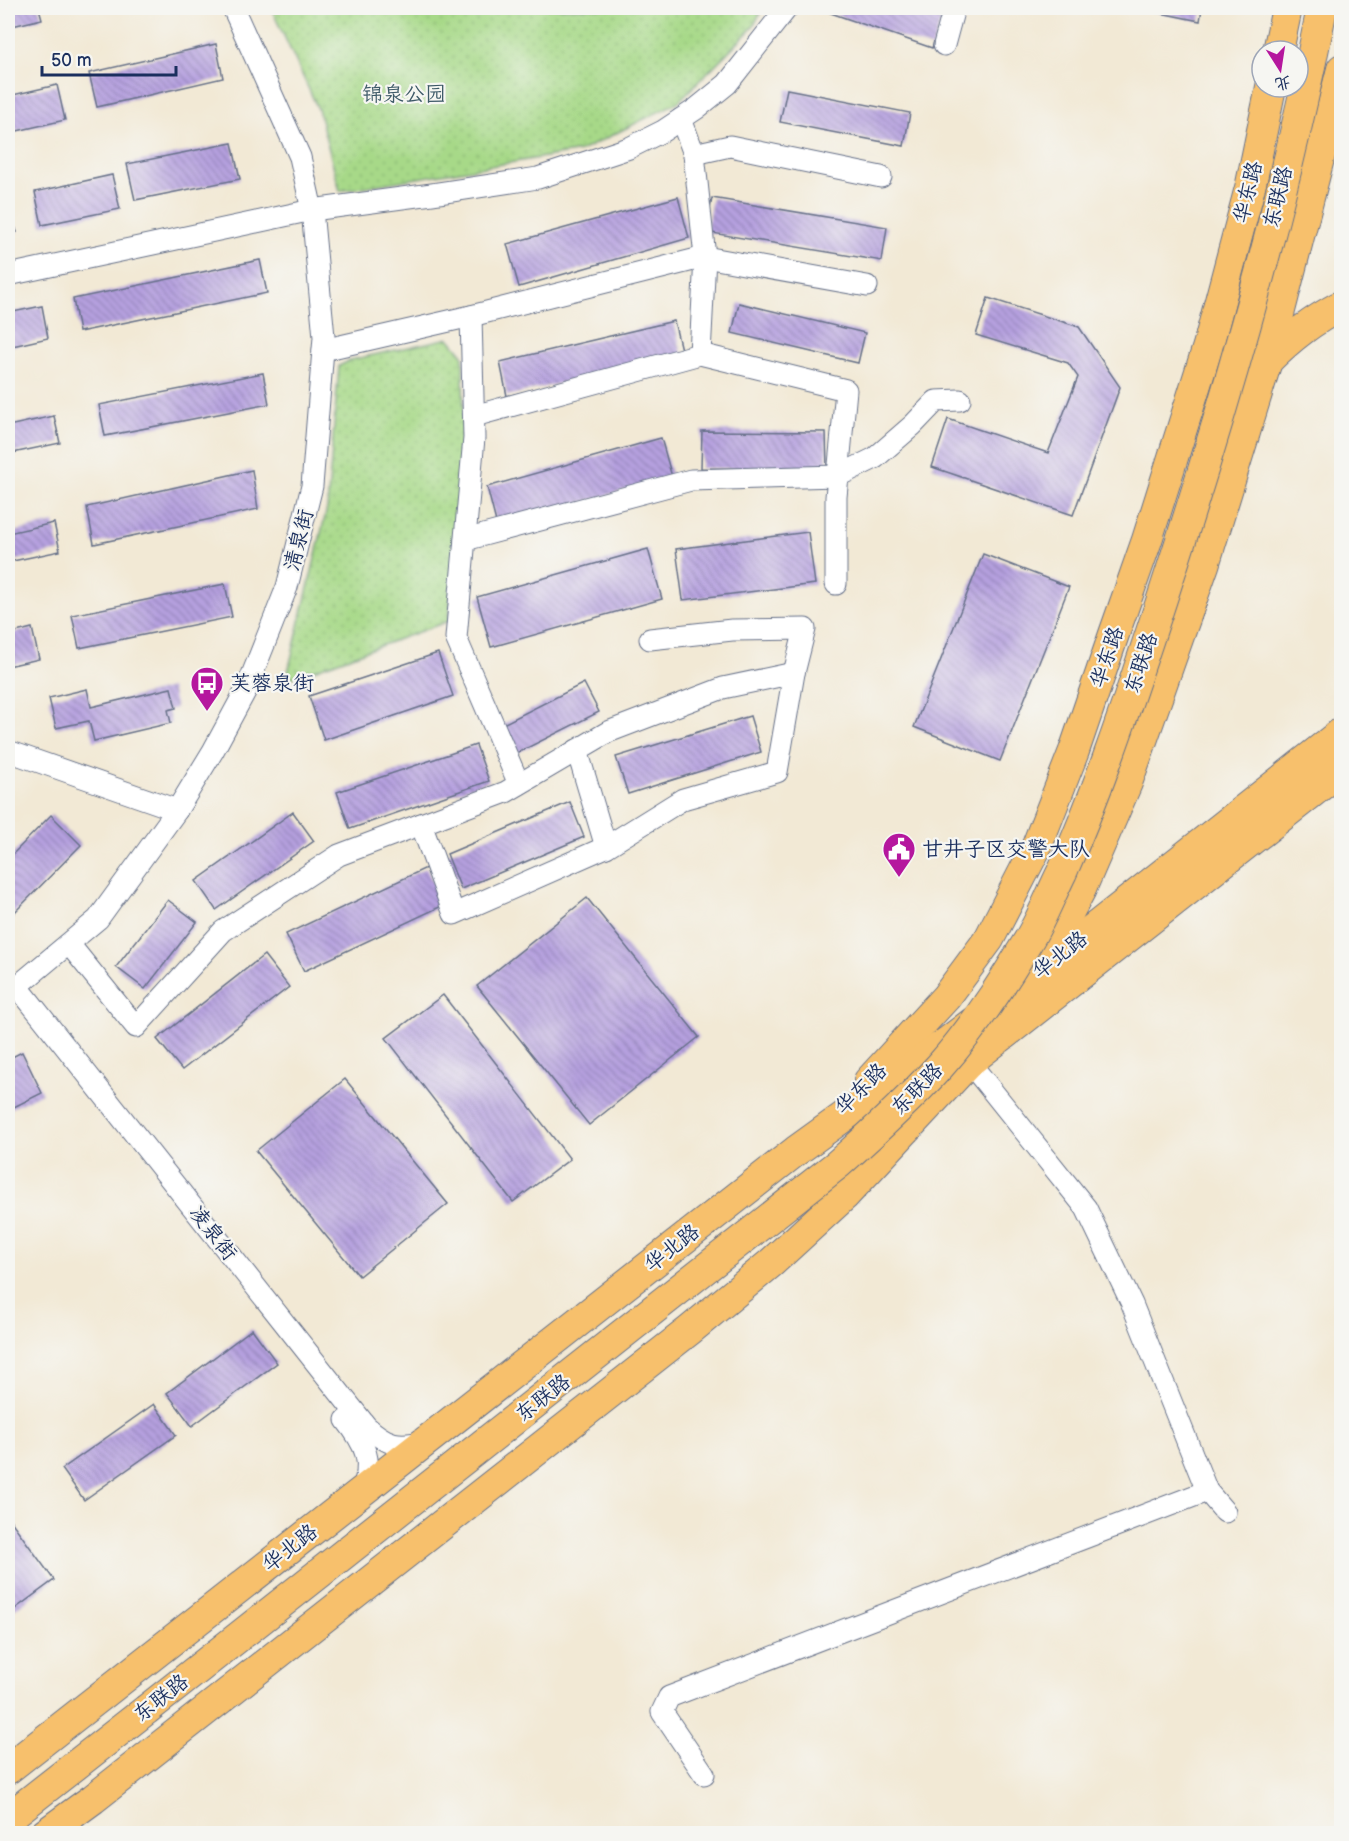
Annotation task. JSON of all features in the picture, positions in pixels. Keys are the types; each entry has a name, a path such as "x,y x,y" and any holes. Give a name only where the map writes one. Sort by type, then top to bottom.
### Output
{"highway":[{"path":"1281,39 1287,8"},
{"name":"东联路","path":"8,1818 838,1164 886,1121 941,1065 988,1004 1027,943 1077,836 1177,555 1238,354 1309,71 1322,8"},
{"path":"1036,974 1081,889 1127,783 1204,565 1267,361 1341,69"},
{"name":"华东路","path":"796,1151 889,1061 946,997 989,939 1036,848 1074,751 1147,540 1208,346 1251,183 1268,99"},
{"path":"1267,361 1293,335 1341,305"},
{"name":"华北路","path":"8,1769 796,1151 950,1040 1036,974 1341,732"},
{"name":"华北路","path":"45,1833 93,1799 690,1330 771,1263 844,1196 969,1062 1341,769"}],"street":[{"name":"清泉街","path":"11,992 98,919 177,810 213,751 246,690 287,587 312,486 324,337 312,210 300,157 233,8"},
{"path":"8,275 312,210 538,178 629,148 663,131 727,84 787,8"},
{"path":"944,45 954,8"},
{"path":"681,119 694,154 705,257 700,354"},
{"path":"694,154 730,146 881,177"},
{"path":"322,350 471,316 705,257 867,286"},
{"path":"471,316 474,438 456,638 519,784"},
{"path":"474,416 700,354 846,390 836,497 836,584"},
{"path":"465,540 691,480 838,476 874,458 913,425 936,401 960,400"},
{"path":"421,824 454,914 606,847 683,799 777,772 794,673 805,629 732,630 650,639"},
{"path":"69,944 136,1028 223,931 339,855 506,792 608,732 723,688 794,673"},
{"path":"577,750 606,847"},
{"path":"8,751 177,810"},
{"name":"凌泉街","path":"11,992 366,1426 378,1437 392,1444 407,1446 426,1441"},
{"name":"凌泉街","path":"11,992 357,1434 369,1464 368,1478 361,1492"},
{"path":"969,1062 1086,1208 1132,1304 1207,1491 1225,1512"},
{"path":"704,1774 662,1712 669,1697 1207,1491"}],"green space":[{"name":"锦泉公园","path":"271,8 763,8 753,27 678,102 581,151 340,191 318,109"},
{"path":"449,338 463,355 464,456 449,621 286,680 327,508 339,366 351,360"}],"building":[{"path":"8,8 39,8 42,19 8,27"},
{"path":"826,8 945,8 932,48 825,11"},
{"path":"1136,8 1202,8 1200,21"},
{"path":"216,44 223,78 97,107 89,73"},
{"path":"57,85 65,120 8,133 8,96"},
{"path":"787,89 910,113 904,146 780,122"},
{"path":"232,143 240,179 135,200 127,164"},
{"path":"112,175 120,209 42,225 35,192"},
{"path":"678,197 689,238 519,287 507,244"},
{"path":"712,198 887,227 882,261 706,232"},
{"path":"8,207 17,232 8,236"},
{"path":"260,260 267,293 79,332 73,299"},
{"path":"988,298 1079,327 1120,387 1073,515 932,467 948,419 1048,453 1078,377 1068,363 976,335"},
{"path":"739,303 865,333 858,363 732,333"},
{"path":"42,306 48,338 8,347 8,313"},
{"path":"674,321 682,354 507,396 500,362"},
{"path":"263,373 269,404 105,436 99,405"},
{"path":"54,416 60,443 8,454 8,426"},
{"path":"702,431 826,432 827,469 701,468"},
{"path":"661,438 672,477 497,526 487,487"},
{"path":"252,470 258,509 94,544 87,507"},
{"path":"54,523 60,551 8,562 8,533"},
{"path":"808,532 815,584 683,600 676,549"},
{"path":"648,549 662,599 491,647 477,597"},
{"path":"983,554 1069,587 1000,761 914,727"},
{"path":"225,584 232,617 79,648 72,615"},
{"path":"32,628 39,659 8,666 8,634"},
{"path":"438,653 453,696 324,740 309,696"},
{"path":"584,683 599,712 517,753 503,724"},
{"path":"171,688 176,708 168,710 171,723 94,741 89,721 56,728 49,698 87,689 91,707"},
{"path":"750,716 761,752 628,794 616,757"},
{"path":"476,745 489,781 350,829 337,792"},
{"path":"570,802 584,837 461,889 447,854"},
{"path":"293,812 314,841 216,910 196,881"},
{"path":"51,815 81,845 8,919 8,859"},
{"path":"426,868 444,905 304,971 286,934"},
{"path":"587,898 699,1037 589,1125 477,986"},
{"path":"168,900 197,922 145,989 116,967"},
{"path":"264,955 289,987 182,1070 157,1039"},
{"path":"443,995 570,1159 513,1202 386,1038"},
{"path":"22,1052 42,1093 8,1110 8,1059"},
{"path":"345,1079 448,1204 359,1276 256,1151"},
{"path":"252,1329 277,1363 192,1426 167,1393"},
{"path":"154,1404 176,1435 84,1500 62,1469"},
{"path":"8,1517 54,1580 8,1614"}],"place":[{"name":"芙蓉泉街","path":"207,712"},
{"name":"甘井子区交警大队","path":"899,878"}]}
